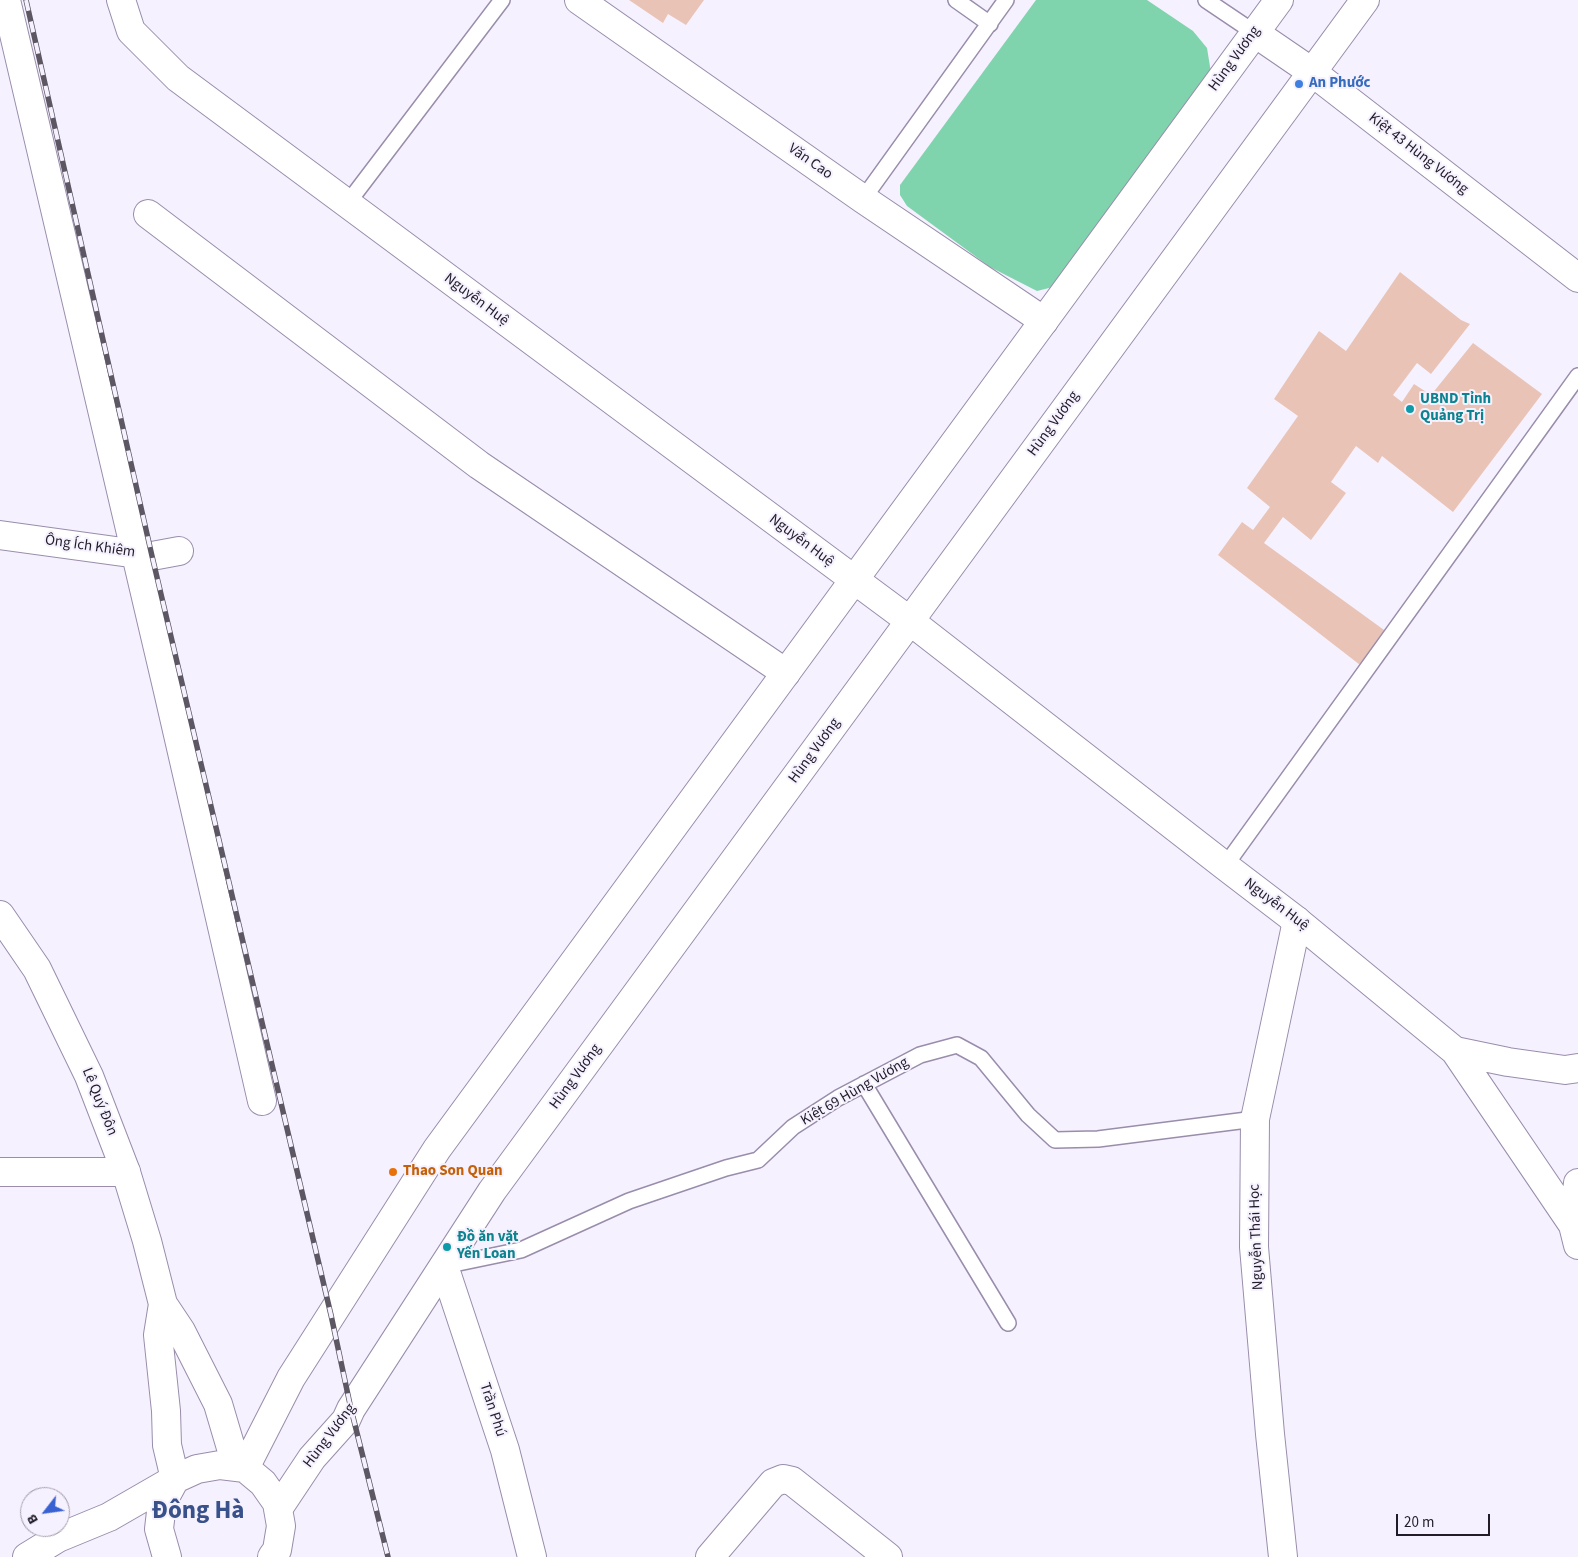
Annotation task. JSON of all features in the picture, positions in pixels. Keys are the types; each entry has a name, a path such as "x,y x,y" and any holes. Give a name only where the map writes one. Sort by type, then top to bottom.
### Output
{"street":[{"path":"6,0 262,1101"},
{"name":"Nguyễn Huệ","path":"121,0 131,31 178,78 910,621 1298,921 1455,1051 1576,1235"},
{"name":"Văn Cao","path":"579,0 864,199 1044,321"},
{"name":"Hùng Vương","path":"245,1468 290,1378 437,1149 1279,0"},
{"name":"Hùng Vương","path":"278,1509 312,1458 346,1420 492,1192 1365,0"},
{"name":"Kiệt 43 Hùng Vương","path":"1255,33 1312,72 1578,278"},
{"path":"148,214 480,465 786,673"},
{"name":"Ông Ích Khiêm","path":"0,535 152,556 179,551"},
{"name":"Lê Quý Đôn","path":"0,914 37,969 89,1076 126,1172 147,1241 163,1304 180,1331 218,1404 231,1448 245,1468 263,1483 278,1509"},
{"name":"Nguyễn Thái Học","path":"1283,1557 1254,1247 1255,1119 1298,921"},
{"path":"1455,1051 1517,1064 1565,1070 1578,1068"},
{"path":"0,1172 126,1172"},
{"path":"1576,1235 1578,1183"},
{"name":"Trần Phú","path":"444,1266 505,1450 532,1557"},
{"name":"Lê Quý Đôn","path":"163,1304 158,1336 168,1445 175,1479"},
{"path":"27,1557 58,1538 109,1516 175,1479 197,1469 220,1465 245,1468"},
{"path":"167,1557 159,1529 162,1503 175,1479"},
{"path":"710,1557 773,1483 782,1479 792,1481 888,1557"},
{"path":"272,1557 277,1550 281,1526 278,1509"}],"lane":[{"path":"346,204 502,0"},
{"path":"956,0 990,24"},
{"path":"864,199 1006,0"},
{"path":"1206,0 1255,33"},
{"path":"1225,866 1578,376"},
{"name":"Kiệt 69 Hùng Vương","path":"444,1266 521,1250 629,1201 726,1168 758,1160 793,1127 838,1098 920,1055 957,1045 981,1058 1028,1114 1055,1140 1098,1139 1255,1119"},
{"path":"864,1084 1008,1323"}],"green space":[{"path":"1036,0 1147,0 1193,31 1207,48 1212,79 1053,287 1037,291 990,267 907,206 900,195 900,185"}],"building":[{"path":"629,0 704,0 686,25 668,14 663,23"},
{"name":"UBND Tỉnh Quảng Trị","path":"1400,272 1461,320 1470,324 1431,374 1417,363 1393,395 1402,402 1414,384 1431,395 1473,343 1542,394 1453,512 1382,456 1378,463 1356,446 1331,482 1346,493 1311,540 1283,517 1264,543 1391,635 1364,668 1218,555 1242,522 1253,530 1270,507 1247,488 1298,416 1274,399 1319,331 1346,351"}],"railway":[{"path":"26,0 152,556 331,1315 351,1409 388,1557"}],"place":[{"name":"An Phước","path":"1299,84"},
{"name":"UBND Tỉnh Quảng Trị","path":"1410,409"},
{"name":"Thao Son Quan","path":"393,1172"},
{"name":"Đồ ăn vặt Yến Loan","path":"447,1247"}],"district":[{"name":"Đông Hà","path":"198,1513"}]}
